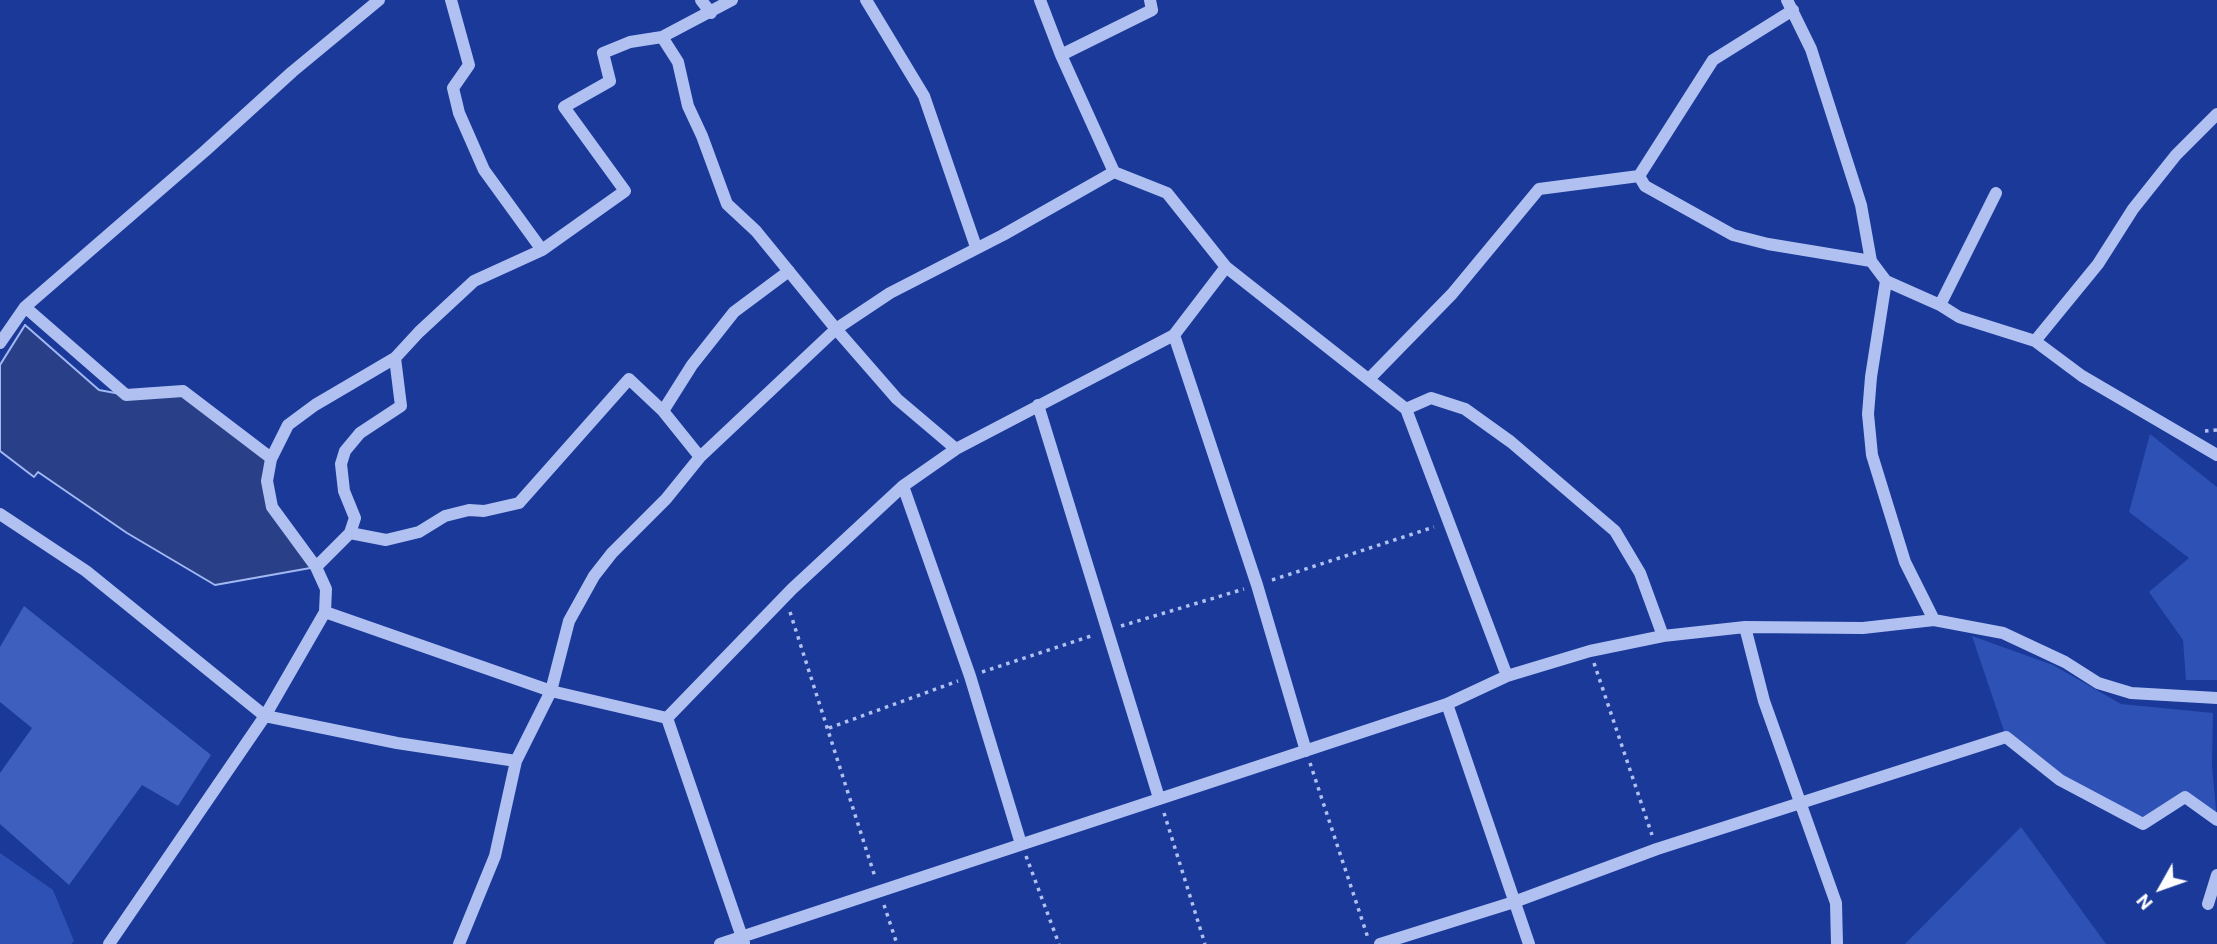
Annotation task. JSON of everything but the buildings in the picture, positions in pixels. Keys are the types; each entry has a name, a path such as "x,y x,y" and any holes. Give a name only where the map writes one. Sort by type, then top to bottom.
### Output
{"street":[{"path":"0,343 25,307 292,72 379,0"},
{"path":"451,0 469,65 453,88 459,113 484,170 542,250"},
{"path":"701,0 710,13"},
{"path":"109,944 265,716 325,612 326,589 316,567 272,507 267,481 271,458 288,425 315,405 395,358 474,281 542,250 625,191 564,107 610,81 603,53 630,42 662,37 732,0"},
{"path":"866,0 924,96 976,247"},
{"path":"1040,0 1061,55 1114,172 1167,193 1226,267 1406,409 1507,676"},
{"path":"1061,55 1152,10 1150,0"},
{"path":"1639,176 1713,60 1790,5 1811,49 1861,205 1871,261 1886,281 1940,305 1959,317 2035,341 2082,376 2217,455"},
{"path":"662,37 678,62 688,106 727,204 756,231 897,399 956,449"},
{"path":"2035,341 2098,264 2133,209 2167,166 2217,114"},
{"path":"459,944 495,856 516,761 551,691 569,621 594,576 612,553 667,499 700,457 836,329 890,293 1114,172"},
{"path":"1639,176 1645,186 1733,235 1768,244 1871,261"},
{"path":"1369,379 1452,295 1539,189 1639,176"},
{"path":"1940,305 1996,193"},
{"path":"667,718 785,596 903,486 956,449 1174,335 1226,267"},
{"path":"663,411 692,365 734,312 789,271"},
{"path":"1886,281 1869,402 1872,455 1905,562 1934,620"},
{"path":"25,307 126,395 183,391 271,458"},
{"path":"1174,335 1257,585 1306,751"},
{"path":"316,567 351,533 355,518 344,491 341,464 345,451 360,433 401,407 395,358"},
{"path":"351,533 386,540 419,532 445,516 519,503 629,379 663,411 700,457"},
{"path":"1406,409 1432,398 1465,409 1511,442 1615,531 1640,573 1664,636"},
{"path":"1038,405 1160,798"},
{"path":"903,486 970,676 1021,844"},
{"path":"0,514 86,571 265,716 397,743 516,761"},
{"path":"325,612 551,691 667,718"},
{"path":"720,944 743,941 880,890 1447,704 1507,676 1590,651 1664,636 1745,627 1863,628 1934,620 2003,633 2065,662 2098,683 2131,694 2217,698"},
{"path":"1745,627 1764,701 1836,903 1837,944"},
{"path":"1447,704 1529,944"},
{"path":"667,718 743,941"},
{"path":"1380,944 1514,902 1657,849 2006,737 2060,780 2143,824 2185,797 2217,820"},
{"path":"2208,904 2217,875"}],"path":[{"path":"828,728 970,676 1108,630 1450,522"},
{"path":"785,596 897,944"},
{"path":"1590,651 1657,849"},
{"path":"1306,751 1370,944"},
{"path":"1160,798 1205,944"},
{"path":"1021,844 1059,944"}],"shaded area":[{"path":"25,325 99,390 126,395 183,391 271,458 272,507 316,567 215,585 127,533 38,472 34,477 0,451 0,365"},
{"path":"2150,434 2217,487 2217,680 2186,680 2183,640 2149,592 2189,558 2129,512"},
{"path":"1972,636 2053,665 2121,704 2213,713 2212,766 2217,820 2185,798 2143,824 2060,780 2006,737"},
{"path":"2021,827 2106,944 1905,944"},
{"path":"0,853 53,890 74,941 71,944 0,944"}]}
